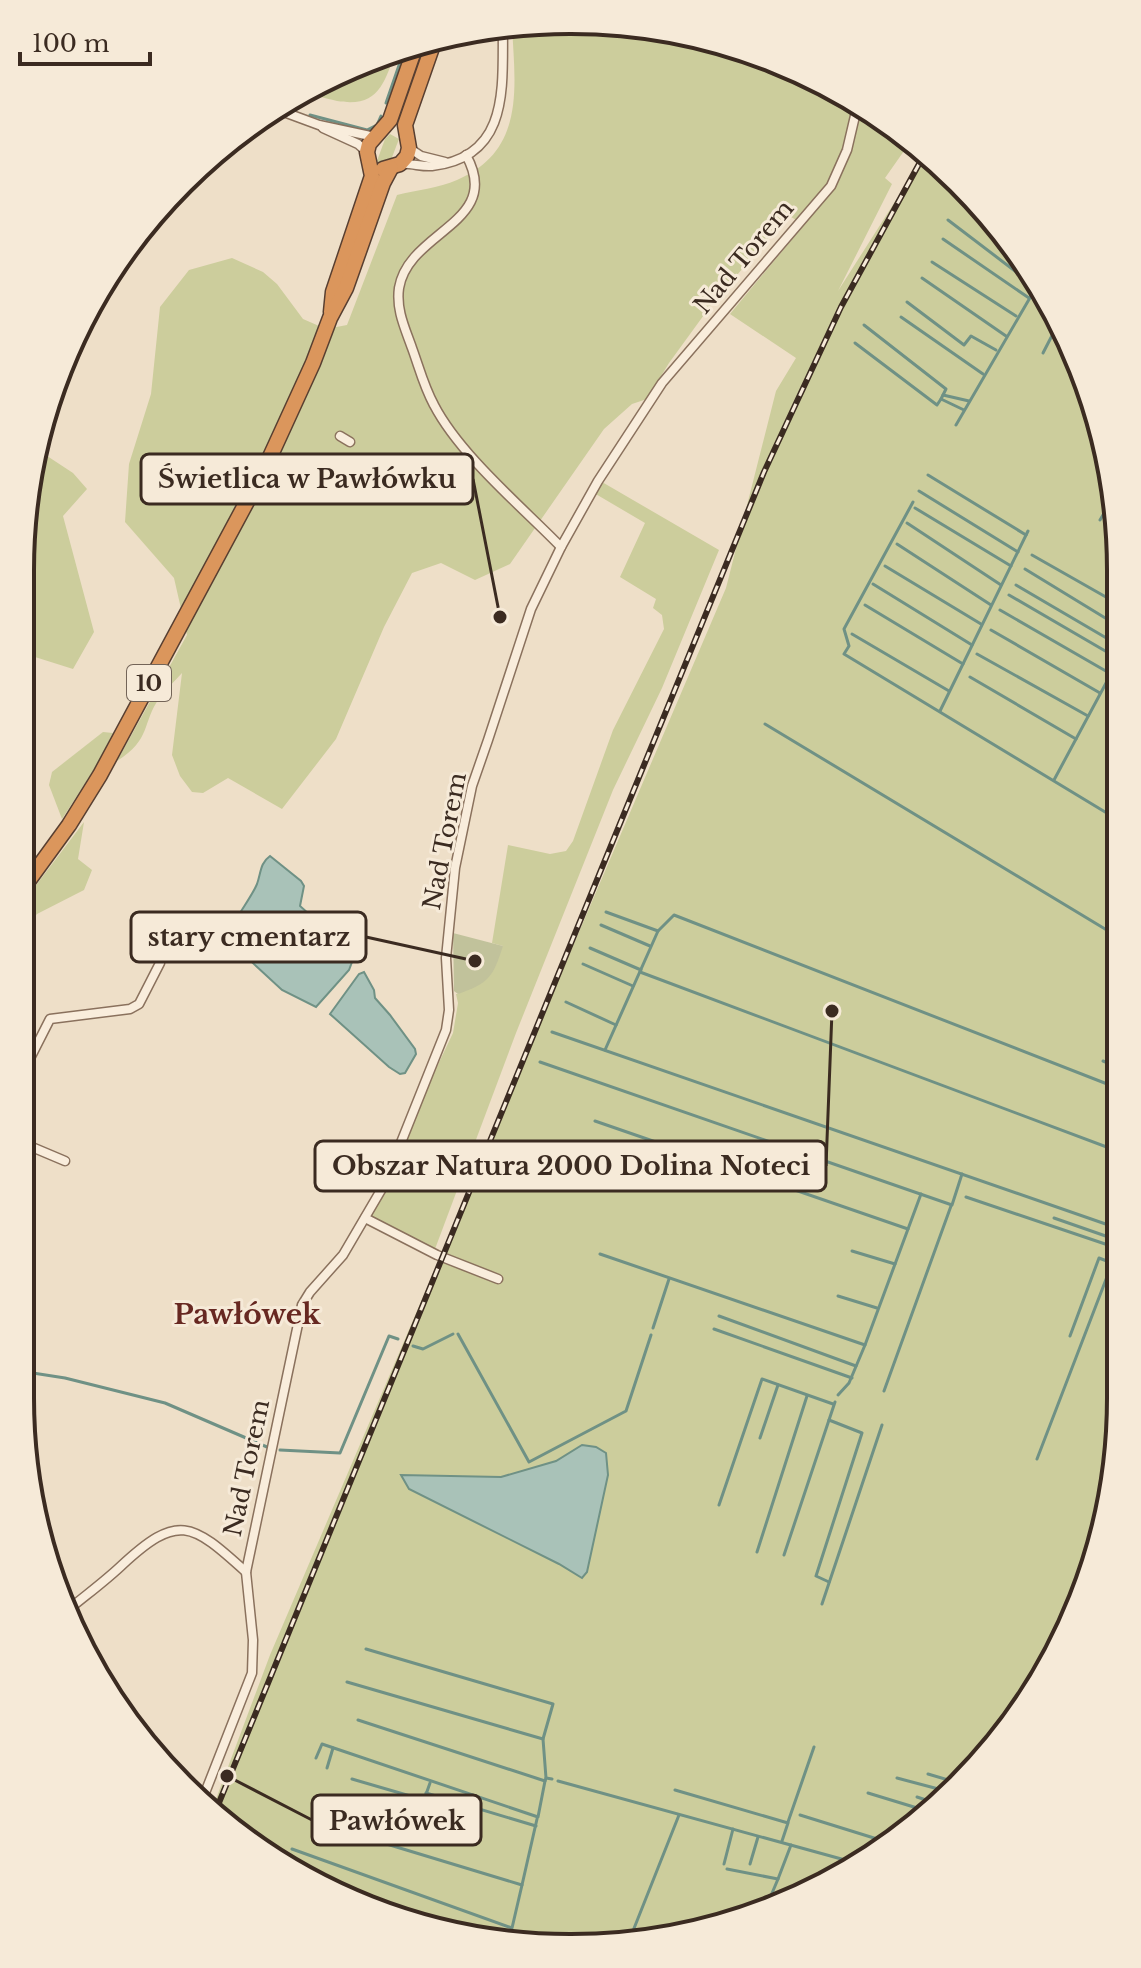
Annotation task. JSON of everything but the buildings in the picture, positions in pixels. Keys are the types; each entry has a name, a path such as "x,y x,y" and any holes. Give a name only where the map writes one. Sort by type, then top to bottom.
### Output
{"highway":[{"name":"10","path":"34,873 69,825 107,761 282,435 330,318 346,288 378,195 407,142 405,125 430,53"},
{"name":"10","path":"330,318 333,292 369,186 371,141 390,120 411,58"},
{"path":"379,134 392,130 407,142"},
{"path":"370,159 396,166"}],"street":[{"path":"396,166 430,166 446,162 466,155 488,137 496,123 501,100 503,39"},
{"path":"289,114 358,144 370,159"},
{"name":"Nad Torem","path":"206,1791 252,1673 253,1640 246,1572 302,1305 343,1255 384,1185 446,1030 449,1010 446,958 455,868 472,786 531,609 598,481 662,383 831,186 847,150 855,116"},
{"path":"319,125 379,134"},
{"path":"407,142 421,156 446,162"},
{"path":"466,155 476,180 472,201 457,220 425,244 409,263 399,287 399,312 434,407 469,451 561,547"},
{"path":"340,436 350,442"},
{"path":"34,1050 50,1019 130,1009 139,1004 160,963"},
{"path":"34,1148 65,1161"},
{"path":"365,1218 437,1255 498,1279"},
{"path":"76,1604 163,1532 176,1530 201,1536 246,1572"}],"green space":[{"path":"606,35 675,44 743,62 808,89 869,124 897,145 904,151 885,178 892,184 838,291 919,163 950,191 996,244 1017,272 1052,333 1079,398 1089,432 1106,535 1107,1398 1097,1502 1079,1570 1052,1635 1017,1696 950,1777 897,1823 869,1844 808,1879 743,1906 675,1924 606,1933 535,1933 500,1929 466,1924 398,1906 333,1879 302,1862 272,1844 216,1800 270,1655 726,588 776,391 796,358 730,314 804,225 788,215 709,308 647,399 632,404 604,429 510,564 475,580 441,563 412,573 384,627 336,739 282,809 228,778 203,793 192,792 180,776 172,755 182,673 160,697 136,746 117,761 187,635 174,578 125,522 129,464 151,394 160,307 189,270 232,258 263,272 277,284 303,319 326,329 347,325 397,195 457,180 479,168 495,152 506,134 512,115 513,38"},
{"path":"391,65 383,83 371,97 362,101 337,101 319,96"},
{"path":"390,134 399,139 391,160 380,163 377,161"},
{"path":"46,456 73,473 87,489 63,516 94,632 73,669 35,657 35,535"},
{"path":"602,482 719,550 662,688 613,790 516,1033 435,1249 370,1216 383,1195 413,1117 453,1033 458,1003 456,994 503,946 492,943 508,845 550,854 566,851 573,841 613,730 664,629 662,615 653,608 656,599 620,577 645,523 594,493"},
{"path":"103,732 113,733 62,819 49,785 52,772"},
{"path":"84,822 78,859 92,870 84,890 34,918 34,888"},
{"path":"453,933 503,946 488,978 458,994 454,991"}],"shaded area":[{"path":"270,856 301,881 304,886 300,906 339,941 352,962 349,970 316,1007 282,990 228,940"},
{"path":"364,972 375,998 415,1049 416,1054 405,1073 400,1074 389,1067 330,1014 359,974"},
{"path":"582,1445 596,1447 606,1453 608,1475 587,1572 582,1578 409,1489 401,1475 501,1477 556,1461"}],"waterway":[{"path":"386,103 400,61"},
{"path":"310,115 367,130 377,125 381,116"},
{"path":"948,220 1018,273"},
{"path":"943,239 1029,298"},
{"path":"932,262 1016,316"},
{"path":"922,278 1006,336"},
{"path":"956,425 1031,296"},
{"path":"907,302 964,345 971,336 996,350"},
{"path":"901,317 983,374"},
{"path":"864,325 946,389 941,399"},
{"path":"1043,353 1053,334"},
{"path":"855,343 937,405 941,399 964,410"},
{"path":"943,395 969,401"},
{"path":"928,475 1026,535"},
{"path":"919,491 1018,552"},
{"path":"913,502 844,629 849,646 844,654 1107,813"},
{"path":"915,508 1011,566"},
{"path":"1100,520 1104,514"},
{"path":"907,523 1001,585"},
{"path":"940,711 1028,531"},
{"path":"897,544 991,605"},
{"path":"1032,555 1107,598"},
{"path":"885,566 981,624"},
{"path":"1025,569 1107,619"},
{"path":"873,584 972,645"},
{"path":"1016,585 1107,638"},
{"path":"1009,595 1107,652"},
{"path":"865,605 963,664"},
{"path":"1000,610 1107,672"},
{"path":"991,630 1100,693"},
{"path":"852,634 949,691"},
{"path":"977,654 1088,716"},
{"path":"970,677 1076,739"},
{"path":"1054,780 1107,681"},
{"path":"765,724 1107,930"},
{"path":"606,912 658,931"},
{"path":"605,1050 658,931 674,915 1107,1084"},
{"path":"601,925 650,946"},
{"path":"590,948 641,970"},
{"path":"583,964 633,986"},
{"path":"640,972 1107,1147"},
{"path":"566,1002 616,1025"},
{"path":"552,1032 1107,1224"},
{"path":"1103,1061 1107,1063"},
{"path":"540,1062 952,1205 962,1174"},
{"path":"595,1121 908,1229"},
{"path":"600,1254 865,1345 921,1194"},
{"path":"966,1197 1107,1245"},
{"path":"884,1391 951,1206"},
{"path":"1054,1218 1107,1236"},
{"path":"852,1251 895,1264"},
{"path":"1070,1336 1099,1258 1107,1261"},
{"path":"1037,1459 1107,1277"},
{"path":"653,1328 669,1279"},
{"path":"838,1296 877,1308"},
{"path":"719,1316 856,1366"},
{"path":"714,1329 852,1378"},
{"path":"413,1346 423,1349 453,1334"},
{"path":"458,1334 529,1462 626,1411 651,1335"},
{"path":"280,1450 340,1453 389,1336 398,1339"},
{"path":"838,1395 849,1383 865,1345"},
{"path":"34,1373 165,1403 267,1447"},
{"path":"719,1505 762,1379 833,1404"},
{"path":"760,1438 778,1385"},
{"path":"757,1552 807,1396"},
{"path":"829,1582 816,1576 862,1433 829,1420 835,1402"},
{"path":"784,1555 829,1420"},
{"path":"822,1604 882,1425"},
{"path":"366,1649 553,1704 543,1739"},
{"path":"347,1682 543,1739 546,1778"},
{"path":"358,1720 545,1781 546,1778 552,1779"},
{"path":"316,1758 322,1744 538,1817 545,1781"},
{"path":"788,1822 814,1747"},
{"path":"327,1768 333,1748"},
{"path":"928,1774 947,1780"},
{"path":"897,1778 937,1789"},
{"path":"352,1779 424,1800 430,1783"},
{"path":"558,1781 843,1859"},
{"path":"675,1790 788,1823 782,1841"},
{"path":"426,1793 536,1826"},
{"path":"868,1793 916,1808"},
{"path":"917,1797 925,1800"},
{"path":"633,1930 679,1815"},
{"path":"800,1815 876,1839"},
{"path":"380,1842 522,1885 537,1819"},
{"path":"724,1864 733,1829"},
{"path":"750,1864 758,1837"},
{"path":"727,1869 778,1879 791,1845"},
{"path":"292,1849 512,1928 522,1885"},
{"path":"771,1895 778,1879"}],"railway":[{"path":"219,1803 764,472 841,307 919,163"}],"place":[{"name":"Świetlica w Pawłówku","path":"500,617"},
{"name":"stary cmentarz","path":"475,961"},
{"name":"Obszar Natura 2000 Dolina Noteci","path":"832,1011"},
{"name":"Pawłówek","path":"227,1776"}],"district":[{"name":"Pawłówek","path":"247,1314"}]}
